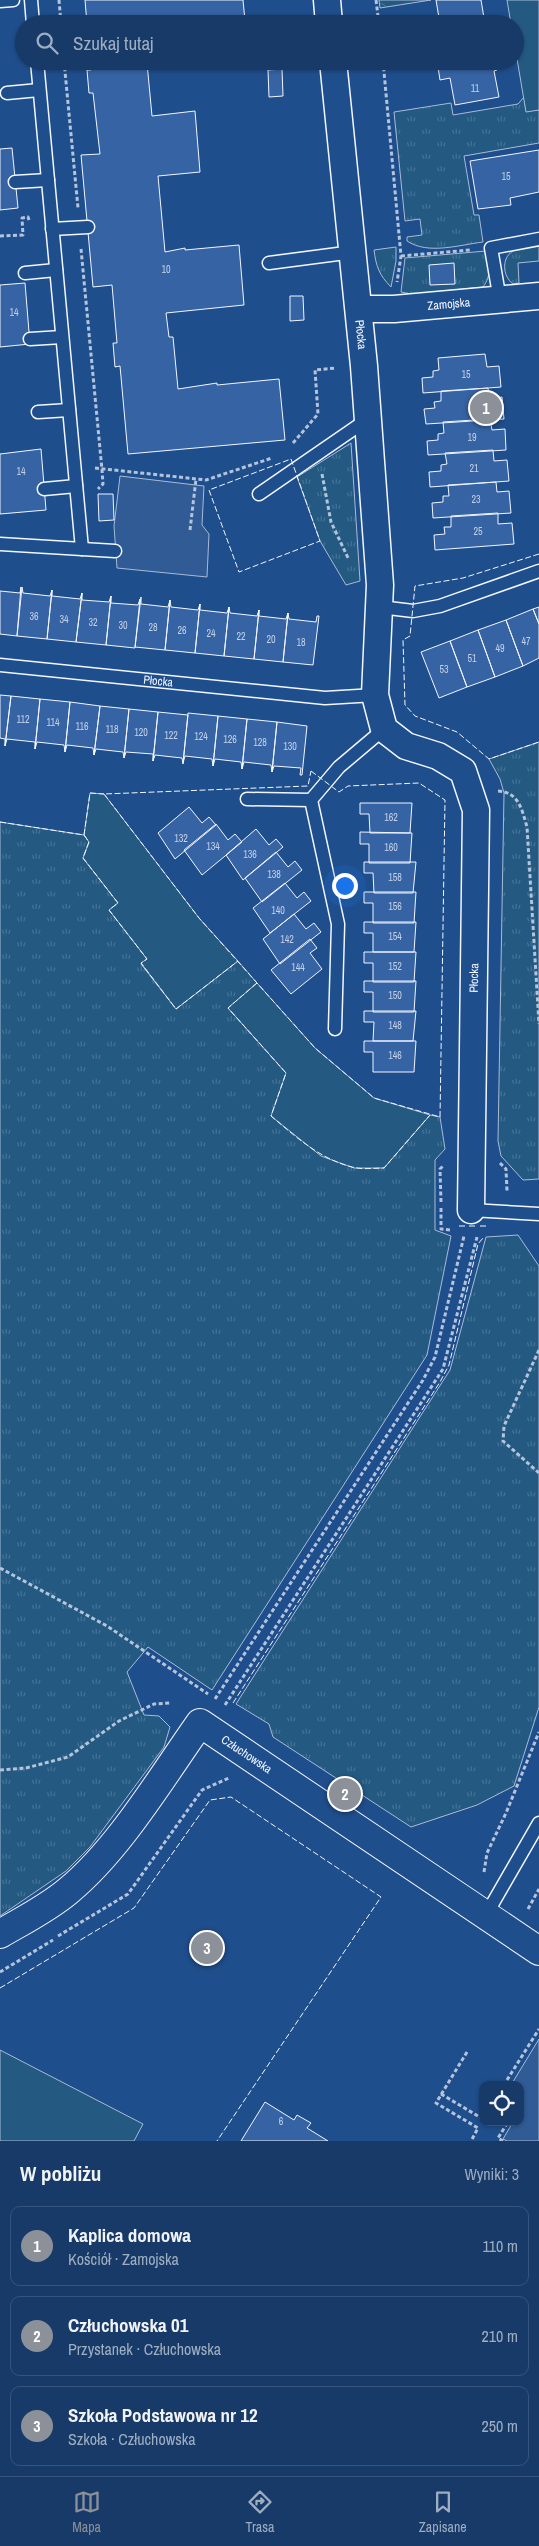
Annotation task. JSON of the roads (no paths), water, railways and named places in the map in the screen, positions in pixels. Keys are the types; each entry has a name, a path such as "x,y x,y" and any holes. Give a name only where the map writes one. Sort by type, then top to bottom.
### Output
{"street":[{"path":"327,0 328,15"},
{"name":"Płocka","path":"334,70 359,309 368,419 380,608 375,695 384,729 406,746 438,756 463,772 476,810 464,1224"},
{"name":"Zamojska","path":"359,309 394,309 539,296"},
{"name":"Człuchowska","path":"0,1934 67,1892 88,1872 113,1844 200,1723 539,1951"}],"lane":[{"path":"0,1 13,0"},
{"path":"31,0 32,15"},
{"path":"38,70 82,550"},
{"path":"8,93 40,90"},
{"path":"15,182 48,180"},
{"path":"52,229 84,227"},
{"path":"500,300 490,248 539,239"},
{"path":"269,263 353,252"},
{"path":"25,273 56,270"},
{"path":"30,339 62,337"},
{"path":"38,412 69,410"},
{"path":"259,494 368,419"},
{"path":"44,489 76,486"},
{"path":"0,544 115,551"},
{"path":"380,608 413,611 440,606 539,571"},
{"name":"Płocka","path":"0,665 324,698 375,695"},
{"path":"311,800 339,767 384,729"},
{"path":"247,799 311,800"},
{"path":"311,800 338,924 335,1029"},
{"path":"464,1224 539,1214"},
{"path":"486,1915 539,1823"}],"place":[{"name":"Kaplica domowa","path":"486,408"},
{"name":"Człuchowska 01","path":"345,1794"},
{"name":"Szkoła Podstawowa nr 12","path":"207,1948"}]}
